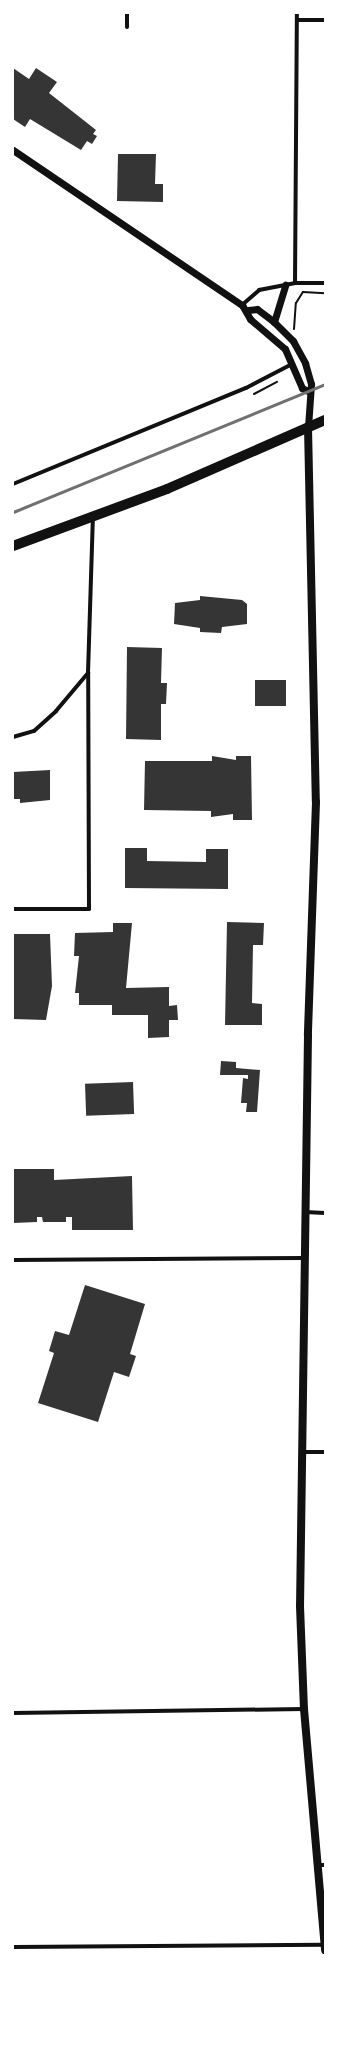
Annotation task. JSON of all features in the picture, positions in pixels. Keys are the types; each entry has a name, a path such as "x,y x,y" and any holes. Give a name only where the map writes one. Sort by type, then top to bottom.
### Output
{"main road":[{"path":"13,546 167,489 325,420"},
{"path":"308,428 316,802 304,1258 303,1452 300,1606 304,1709 322,1865 325,1948"},
{"path":"13,550 44,535"}],"street":[{"path":"127,13 128,27"},
{"path":"295,283 297,13"},
{"path":"297,20 325,20"},
{"path":"13,150 245,308 257,309 274,322 293,341 305,363 311,384 308,391 308,428"},
{"path":"245,308 260,290 295,283 325,284"},
{"path":"274,322 285,285"},
{"path":"245,308 250,319 285,349 302,388 308,391"},
{"path":"13,484 246,388 292,364"},
{"path":"13,909 89,909 88,673 93,516"},
{"path":"13,737 34,731 56,711 88,673"},
{"path":"305,1212 325,1212"},
{"path":"13,1260 304,1258"},
{"path":"303,1452 325,1452"},
{"path":"13,1713 304,1709"},
{"path":"13,1947 325,1948"}],"path":[{"path":"296,334 296,304 303,292 325,292"}],"building":[{"path":"13,68 29,79 36,68 57,82 49,93 96,130 93,134 97,136 92,144 87,141 81,150 30,119 25,127 13,119"},
{"path":"118,154 156,154 155,184 163,184 163,202 117,201"},
{"path":"200,596 242,600 247,604 247,624 222,627 221,633 200,632 200,628 174,624 175,603 200,600"},
{"path":"127,647 162,648 161,683 167,683 166,704 161,704 161,740 126,739"},
{"path":"255,680 286,680 286,706 255,706"},
{"path":"212,756 236,760 236,756 251,756 252,820 233,820 233,814 211,817 211,811 144,810 145,761 212,761"},
{"path":"50,770 50,800 20,803 20,799 13,799 13,772"},
{"path":"125,848 147,848 147,861 206,862 206,849 228,849 228,889 125,888"},
{"path":"227,922 264,923 263,945 253,945 252,1003 262,1004 262,1025 225,1025"},
{"path":"113,923 132,923 126,988 169,987 169,1006 177,1005 178,1020 169,1020 169,1037 148,1038 148,1015 112,1015 112,1005 79,1005 79,993 75,993 79,956 74,956 75,933 113,932"},
{"path":"13,934 50,934 52,986 46,1020 13,1019"},
{"path":"221,1061 236,1062 236,1068 260,1070 257,1112 246,1112 247,1103 241,1103 243,1078 248,1079 248,1075 220,1075"},
{"path":"133,1082 134,1114 86,1116 85,1084"},
{"path":"13,1169 54,1169 54,1180 132,1176 133,1230 72,1230 72,1217 66,1217 66,1222 43,1222 42,1217 37,1217 37,1222 13,1223"},
{"path":"85,1285 145,1304 130,1354 136,1356 129,1377 114,1372 98,1422 38,1403 54,1353 49,1351 55,1331 69,1335"}],"railway":[{"path":"13,512 325,384"}]}
